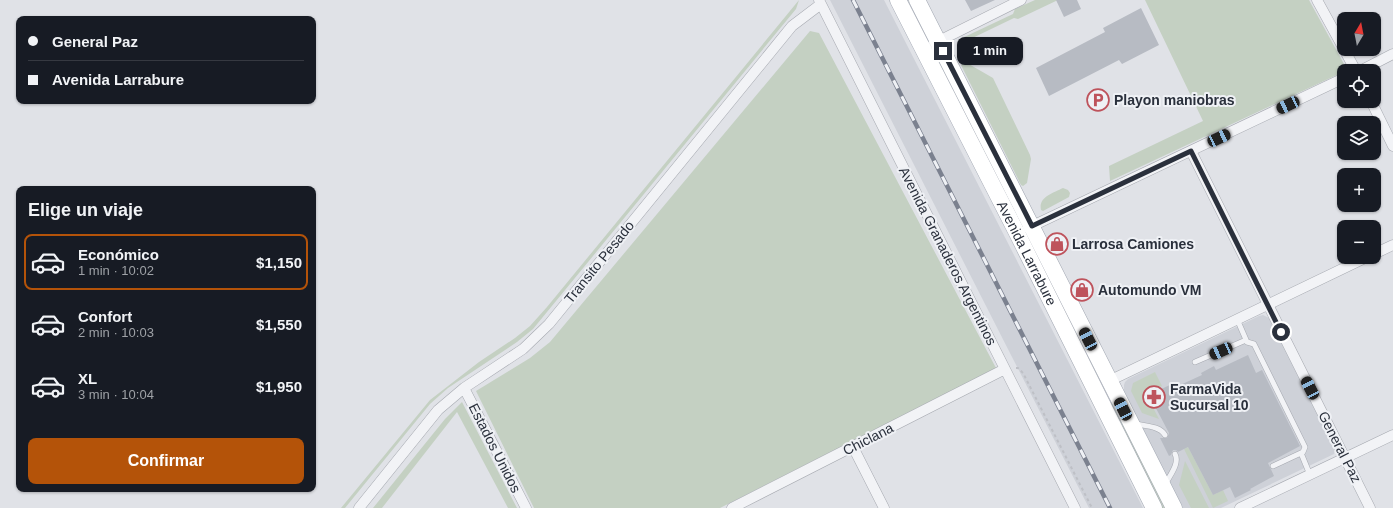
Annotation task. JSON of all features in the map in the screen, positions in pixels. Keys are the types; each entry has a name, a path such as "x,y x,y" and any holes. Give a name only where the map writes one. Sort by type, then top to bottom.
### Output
{"main road":[{"name":"Avenida Larrabure","path":"898,0 1017,233 1154,508"},
{"name":"Avenida Larrabure","path":"917,0 1174,508"}],"street":[{"path":"922,49 1021,0"},
{"path":"1317,0 1352,64"},
{"name":"Avenida Granaderos Argentinos","path":"820,2 1075,508"},
{"name":"Transito Pesado","path":"359,508 438,410 464,388 536,338 549,324 792,26 820,2"},
{"path":"1374,64 1393,54"},
{"path":"1017,233 1337,81"},
{"path":"1374,108 1393,146"},
{"name":"General Paz","path":"1191,151 1370,508"},
{"path":"1381,251 1393,245"},
{"path":"1109,381 1352,264"},
{"name":"Chiclana","path":"732,508 1005,369"},
{"name":"Estados Unidos","path":"464,388 526,508"},
{"path":"1240,508 1393,435"},
{"path":"853,447 884,508"}],"lane":[{"path":"1237,319 1247,342 1254,344 1305,447 1305,450 1300,453 1273,466"},
{"path":"1195,362 1246,340"},
{"path":"1130,422 1157,428 1165,435"},
{"path":"1300,453 1310,475"},
{"path":"1163,488 1176,464 1175,454"}],"path":[{"path":"1019,376 1016,368 1018,368 1023,374 1092,508"}],"shaded area":[{"path":"830,0 884,0 1143,508 1089,508"},
{"path":"1263,315 1269,318 1335,449 1334,454 1221,508 1183,508 1124,391 1125,382 1128,379"}],"green space":[{"path":"799,0 796,9 533,329 517,342 448,388 430,404 345,508 341,508 430,400 479,362 530,326"},
{"path":"1035,0 1058,0 1018,19 1014,18 960,44 958,42 958,40 1013,14 1015,9"},
{"path":"1145,0 1309,0 1337,51 1337,56 1340,56 1344,64 1337,64 1337,75 1110,181 1109,166 1203,121"},
{"path":"810,31 819,33 996,368 720,508 534,508 476,391 530,358 550,342"},
{"path":"967,63 993,78 1030,155 1031,159 1027,183 1023,186 1021,185 961,65"},
{"path":"1063,188 1068,190 1070,193 1069,197 1043,211 1041,210 1042,202 1047,196"},
{"path":"1155,372 1162,386 1146,394 1159,419 1142,413 1131,391 1133,383"},
{"path":"462,402 517,508 508,508 457,412 382,508 373,508 445,419"},
{"path":"1112,403 1166,508 1162,508 1109,404"},
{"path":"1188,447 1213,495 1223,490 1228,501 1213,508 1184,449"},
{"path":"1185,461 1209,508 1191,508 1179,485"}],"building":[{"path":"965,0 995,0 971,11"},
{"path":"1056,0 1077,0 1081,9 1064,17"},
{"path":"1141,8 1159,45 1122,64 1119,60 1049,96 1036,68 1105,32 1103,28"},
{"path":"1248,355 1256,373 1262,370 1300,446 1268,463 1274,476 1250,489 1251,490 1235,498 1230,487 1213,495 1188,447 1178,452 1173,450 1169,456 1160,438 1167,438 1169,433 1149,395 1176,382 1178,386 1202,375 1201,373 1214,366 1216,370"}],"railway":[{"path":"853,0 1110,508"}],"place":[{"name":"Playon maniobras","path":"1098,100"},
{"name":"Larrosa Camiones","path":"1057,244"},
{"name":"Automundo VM","path":"1082,290"},
{"name":"FarmaVida Sucursal 10","path":"1154,397"}],"route":[{"path":"943,51 1032,226 1191,151 1281,332"}]}
